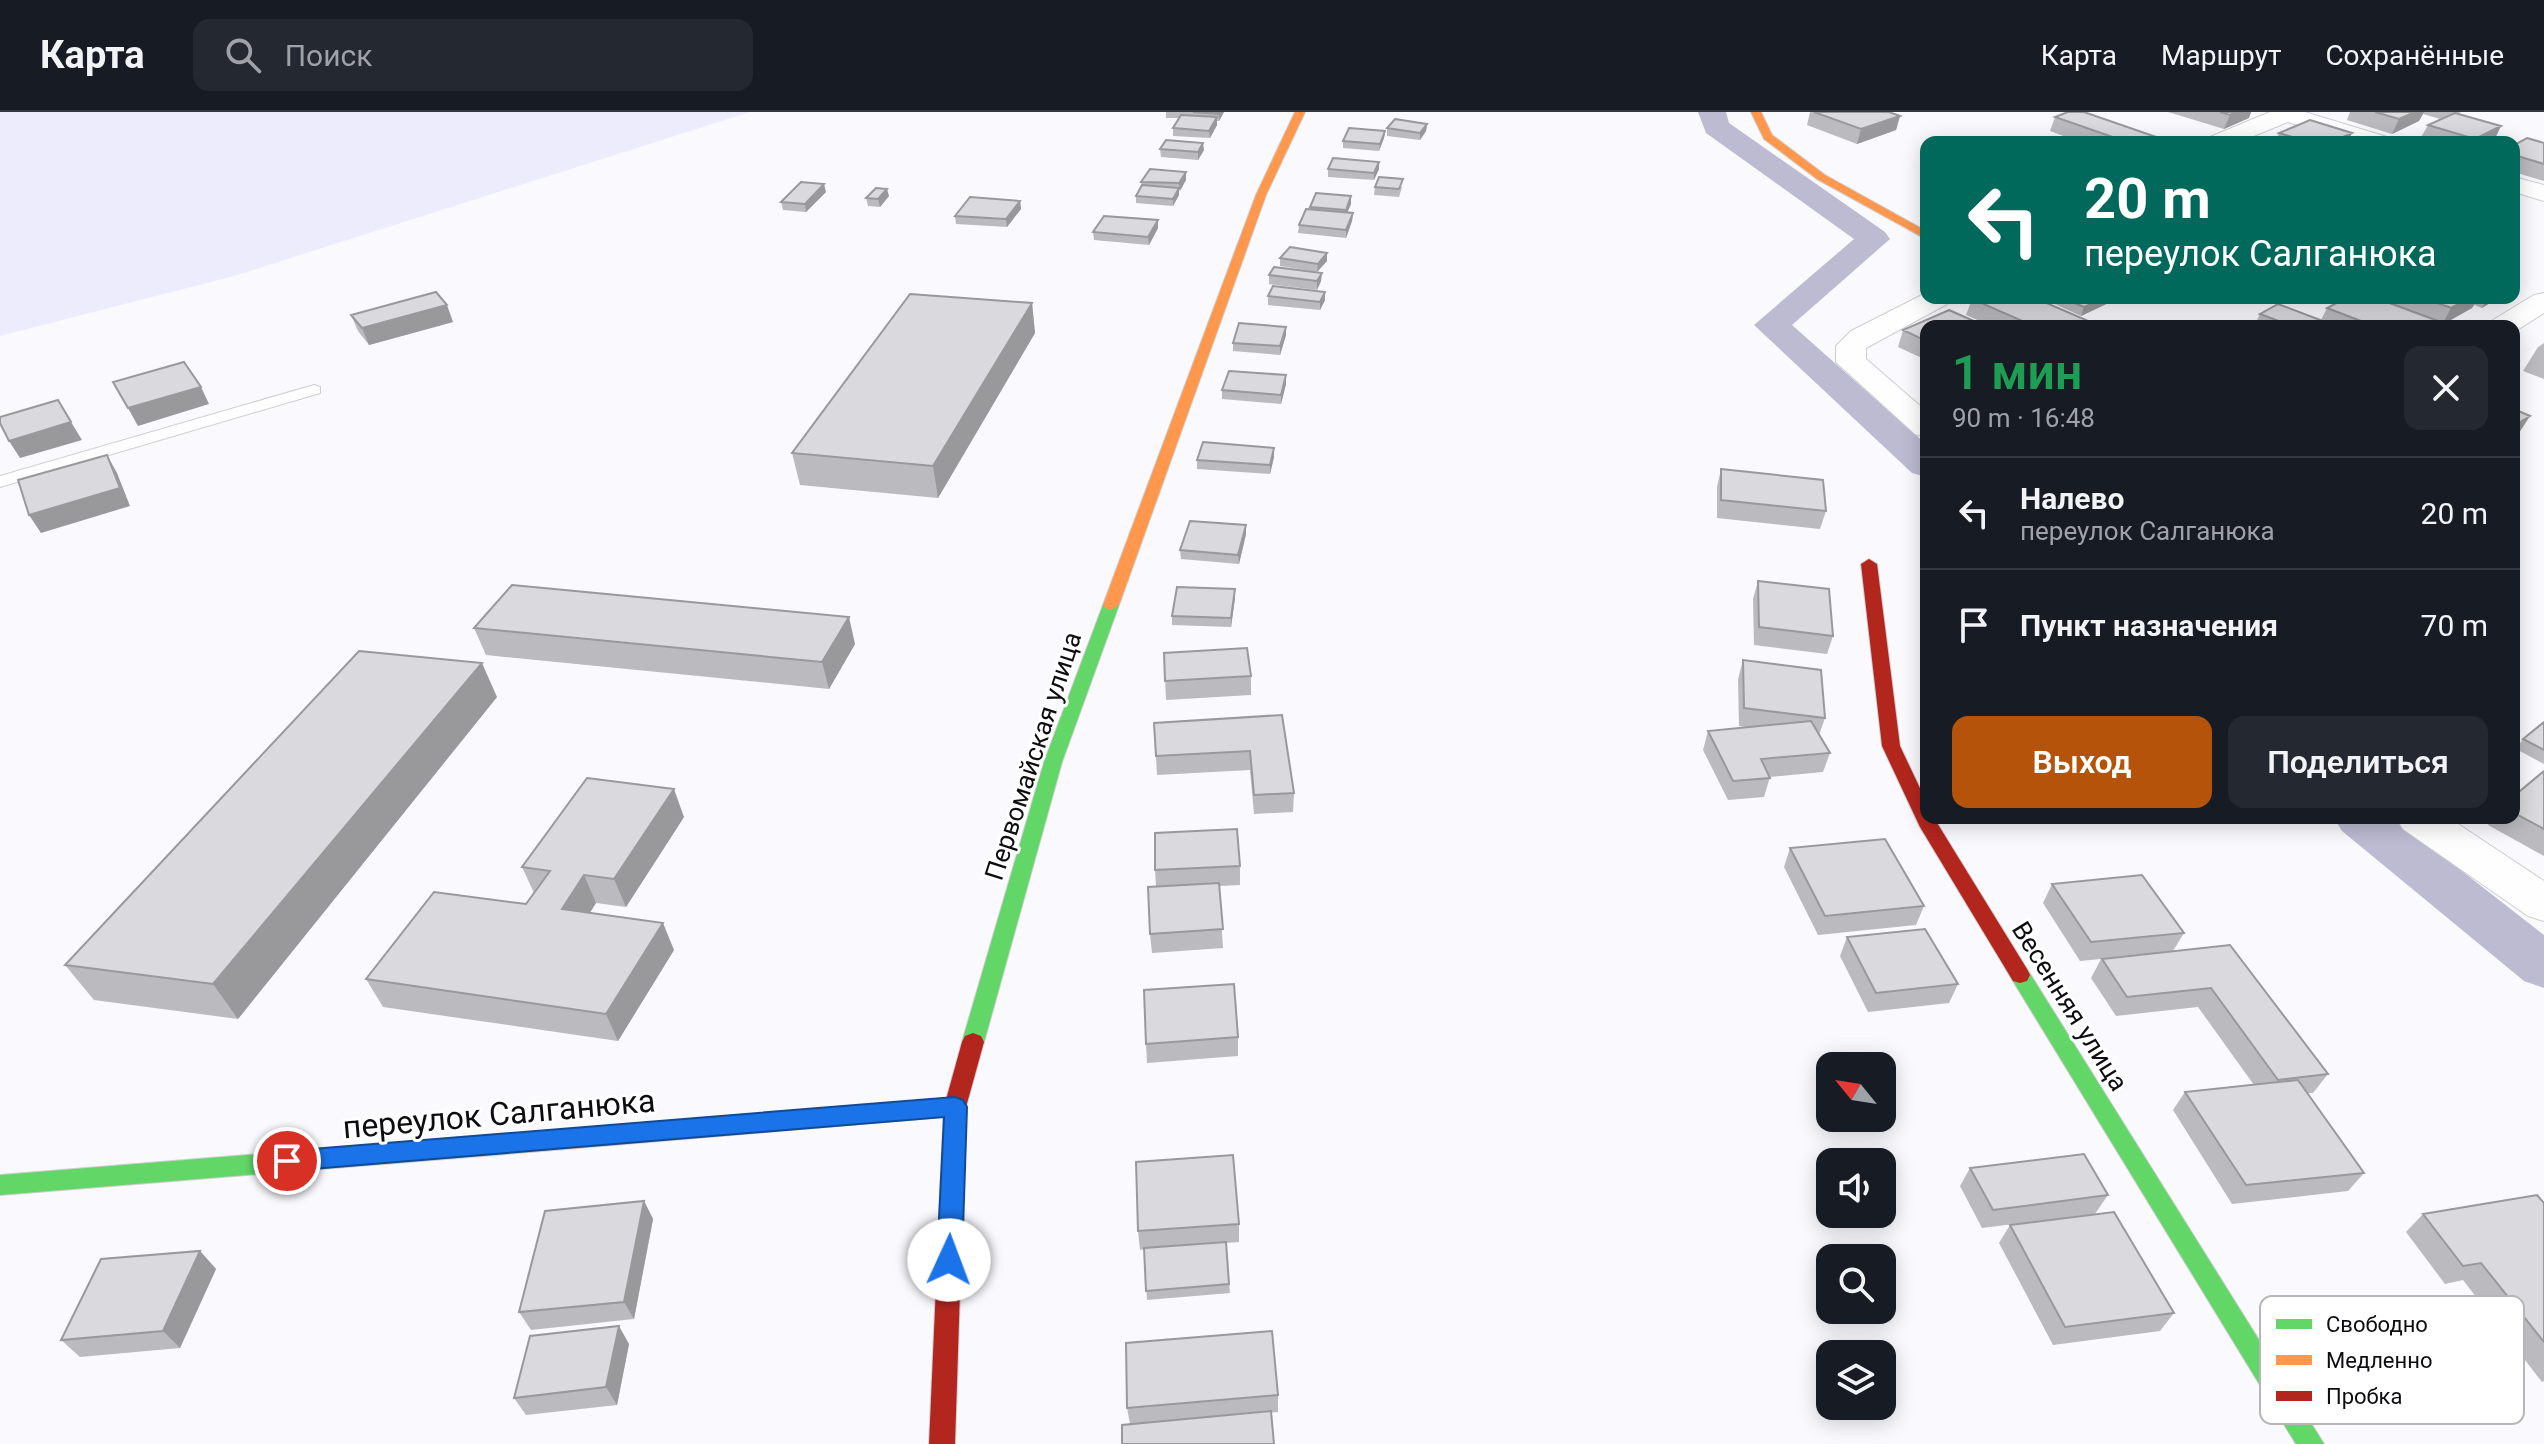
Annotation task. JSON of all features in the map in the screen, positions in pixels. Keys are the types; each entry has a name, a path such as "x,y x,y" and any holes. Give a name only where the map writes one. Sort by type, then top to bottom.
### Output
{"main road":[{"name":"Первомайская улица","path":"942,1444 955,1107 1053,762 1261,195 1300,112"},
{"path":"1756,112 1768,137 1821,177 1920,233"},
{"name":"Весенняя улица","path":"1869,564 1891,746 1920,808"},
{"name":"Весенняя улица","path":"1928,824 2260,1362"},
{"name":"переулок Салганюка","path":"0,1185 955,1107"},
{"name":"Весенняя улица","path":"2299,1424 2311,1444"}],"street":[{"path":"2232,136 2287,113 2360,136"},
{"path":"2520,186 2544,193"},
{"path":"2513,320 2544,301"},
{"path":"1920,422 1851,362 1851,346 1861,337 1925,304"},
{"path":"2427,824 2544,904"}],"lane":[{"path":"0,482 314,390"}],"shaded area":[{"path":"0,112 750,112 234,276 0,336"}],"building":[{"path":"1814,112 1889,112 1900,116 1861,129"},
{"path":"2068,112 2084,112 2153,136 2110,136 2055,117"},
{"path":"2375,112 2415,112 2399,119"},
{"path":"2455,113 2501,126 2481,136 2465,136 2428,125"},
{"path":"1181,115 1217,117 1209,131 1173,128"},
{"path":"1395,119 1427,124 1420,133 1387,128"},
{"path":"2310,120 2352,133 2345,136 2289,136 2279,133"},
{"path":"1349,128 1385,131 1380,144 1343,141"},
{"path":"2527,138 2544,143 2544,164 2520,157 2520,142"},
{"path":"1166,140 1203,143 1198,152 1160,149"},
{"path":"1333,158 1379,162 1374,173 1328,169"},
{"path":"1150,169 1186,172 1179,183 1141,182"},
{"path":"1379,177 1403,179 1399,189 1375,187"},
{"path":"801,182 824,184 805,204 781,202"},
{"path":"1142,185 1179,188 1173,199 1136,196"},
{"path":"876,188 887,189 878,199 866,198"},
{"path":"1316,193 1351,196 1346,210 1310,207"},
{"path":"970,197 1020,201 1006,219 955,216"},
{"path":"1306,209 1353,213 1346,230 1299,225"},
{"path":"1104,216 1158,220 1148,237 1093,232"},
{"path":"1290,247 1327,253 1318,264 1280,258"},
{"path":"1274,267 1322,273 1317,281 1269,275"},
{"path":"1273,286 1325,292 1320,302 1268,296"},
{"path":"436,292 447,305 362,328 351,315"},
{"path":"910,294 1032,303 933,466 792,453"},
{"path":"1983,304 2049,304 2086,320 2020,320"},
{"path":"2278,304 2320,320 2276,320 2260,314"},
{"path":"2335,304 2392,304 2435,320 2358,320 2327,308"},
{"path":"1949,310 1972,320 1926,320"},
{"path":"1239,323 1286,327 1280,346 1233,343"},
{"path":"1920,323 1920,338 1903,330"},
{"path":"184,362 201,387 128,408 113,382"},
{"path":"1229,371 1286,375 1281,395 1222,390"},
{"path":"58,400 71,422 9,441 0,417"},
{"path":"2520,412 2530,416 2520,422"},
{"path":"1203,442 1274,448 1270,465 1197,460"},
{"path":"107,455 120,488 29,515 18,480"},
{"path":"1721,469 1823,480 1826,511 1721,500"},
{"path":"1190,521 1246,525 1238,555 1180,550"},
{"path":"1758,581 1829,589 1833,636 1759,627"},
{"path":"512,585 849,617 822,662 474,628"},
{"path":"1177,587 1235,589 1231,618 1172,616"},
{"path":"1247,648 1251,676 1165,681 1164,653"},
{"path":"359,651 482,663 213,984 65,965"},
{"path":"1743,660 1821,670 1825,718 1744,708"},
{"path":"1282,715 1294,793 1254,795 1250,751 1156,756 1154,723"},
{"path":"1811,721 1830,753 1761,759 1770,778 1733,781 1708,731"},
{"path":"2544,722 2544,750 2523,739"},
{"path":"2544,771 2544,829 2520,816 2520,791"},
{"path":"587,778 674,789 614,879 584,875 562,909 663,923 606,1014 366,979 434,892 526,904 550,871 522,867"},
{"path":"1237,829 1240,866 1155,870 1155,833"},
{"path":"1885,839 1924,906 1825,916 1790,848"},
{"path":"2142,875 2184,933 2091,942 2052,884"},
{"path":"1219,883 1223,929 1150,934 1148,887"},
{"path":"1925,929 1958,984 1876,993 1847,937"},
{"path":"2230,945 2328,1074 2278,1080 2211,988 2127,997 2102,959"},
{"path":"1234,984 1238,1037 1146,1044 1144,990"},
{"path":"2298,1080 2364,1173 2246,1185 2185,1092"},
{"path":"2084,1154 2108,1195 1993,1210 1970,1168"},
{"path":"1233,1155 1239,1224 1138,1231 1136,1162"},
{"path":"2537,1195 2544,1203 2544,1342 2524,1317 2524,1296 2507,1296 2481,1263 2463,1266 2423,1214"},
{"path":"644,1201 624,1302 519,1312 545,1211"},
{"path":"2114,1212 2174,1313 2065,1327 2010,1225"},
{"path":"1226,1242 1229,1284 1146,1291 1144,1248"},
{"path":"200,1251 163,1331 61,1340 101,1259"},
{"path":"619,1326 606,1387 514,1398 530,1336"},
{"path":"1272,1331 1278,1395 1127,1408 1126,1343"},
{"path":"1271,1411 1274,1444 1122,1444 1122,1425"}],"waterway":[{"path":"1712,112 1716,127 1874,239 1771,325 1920,460"},
{"path":"2367,824 2544,966"}],"traffic: fast":[{"path":"973,1042 1053,762 1111,605"},
{"path":"2020,975 2260,1362"},
{"path":"0,1185 530,1142"},
{"path":"2299,1424 2311,1444"}],"traffic: slow":[{"path":"1111,605 1261,195 1300,112"},
{"path":"1756,112 1768,137 1821,177 1920,233"},
{"path":"530,1142 955,1107"}],"traffic: jam":[{"path":"1869,564 1891,746 1920,808"},
{"path":"1928,824 2020,975"},
{"path":"942,1444 955,1107 973,1042"}],"route":[{"path":"287,1161 955,1107 949,1260"}]}
